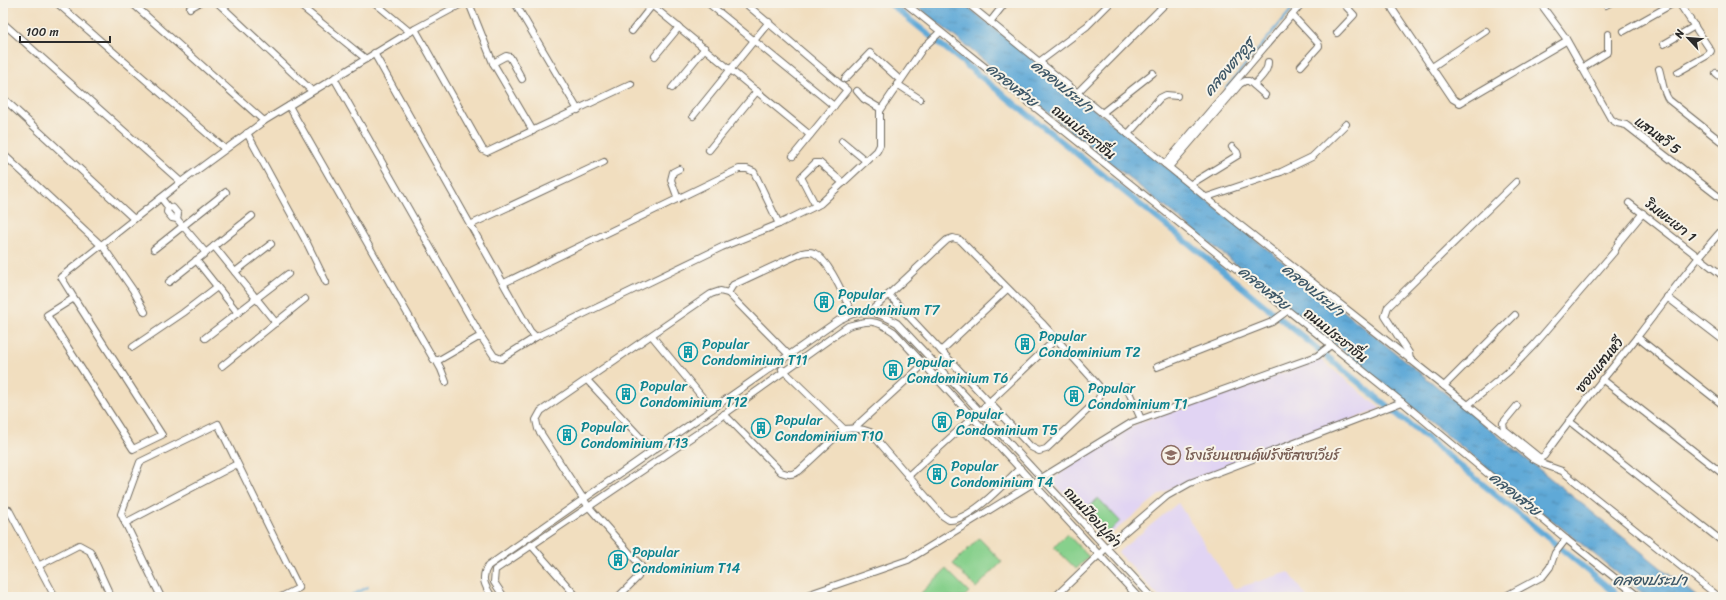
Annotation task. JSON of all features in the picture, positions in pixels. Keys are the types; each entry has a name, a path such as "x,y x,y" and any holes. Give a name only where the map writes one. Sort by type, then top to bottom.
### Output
{"street":[{"path":"57,3 225,149"},
{"path":"132,3 264,121"},
{"path":"190,8 199,3"},
{"path":"218,3 220,7 312,92"},
{"path":"297,3 366,59"},
{"path":"375,3 413,30 483,150 487,152 631,84"},
{"path":"74,298 47,315 133,449 162,435 61,277 181,182 264,121 374,53 463,3"},
{"path":"469,3 493,63 533,131"},
{"path":"515,3 578,110"},
{"path":"708,3 834,106"},
{"path":"745,3 847,90 793,156"},
{"name":"ถนนประชาชื่น","path":"905,3 1402,402 1564,542 1639,597"},
{"path":"967,3 1235,221 1468,405 1537,462 1562,471 1719,597"},
{"path":"990,22 1006,3"},
{"path":"1039,62 1087,26 1110,3"},
{"path":"1077,93 1166,3"},
{"path":"1167,166 1302,3"},
{"path":"1337,33 1354,15 1343,3"},
{"path":"1390,3 1393,10 1453,99 1460,103 1566,41"},
{"name":"แสนหวี 5","path":"1540,3 1566,41 1611,119 1617,123 1626,125 1723,200"},
{"path":"1624,31 1674,3"},
{"path":"1678,72 1710,53 1710,47 1679,3"},
{"path":"632,31 652,4 810,135"},
{"path":"1292,15 1318,43 1319,46 1301,66"},
{"path":"693,116 769,22"},
{"path":"3,23 181,182"},
{"path":"1664,44 1695,26"},
{"path":"655,56 679,27"},
{"path":"1432,67 1453,55 1486,31"},
{"path":"334,78 482,338 494,356 501,359 536,337 722,247 779,224 820,204 877,151 880,145 881,108 922,48 940,32"},
{"path":"1582,68 1608,52 1608,34"},
{"path":"672,88 705,48"},
{"path":"374,53 504,283 530,332 536,337"},
{"path":"845,79 870,53 898,82 920,99"},
{"path":"493,63 506,56 510,57 522,79"},
{"path":"1254,85 1265,72 1268,67 1268,62"},
{"path":"1659,69 1666,96 1669,100 1723,143"},
{"path":"1716,73 1723,79"},
{"path":"1102,113 1153,74"},
{"path":"1167,166 1245,80 1254,85 1265,95"},
{"path":"857,91 864,99 881,108"},
{"path":"709,150 757,92"},
{"path":"1128,134 1160,98 1166,95 1177,96"},
{"path":"3,98 134,219"},
{"path":"289,106 434,360 436,360 441,368 446,382"},
{"path":"1207,197 1281,172 1312,157 1346,124"},
{"path":"247,133 305,239 326,282"},
{"path":"842,141 866,161"},
{"path":"1191,184 1238,155 1232,147"},
{"path":"3,154 108,253 145,312"},
{"path":"470,224 604,162"},
{"path":"816,206 801,177 815,163 820,163 843,183"},
{"path":"504,283 739,169 747,169 754,172 779,224"},
{"path":"678,199 671,180 673,172 679,170"},
{"path":"1410,360 1409,353 1385,316 1388,307 1516,182"},
{"path":"154,249 226,192"},
{"path":"161,198 168,207 167,212 172,218 177,219 206,253"},
{"name":"ริมพะเยา 1","path":"1629,203 1723,276"},
{"path":"1468,405 1508,372 1534,345 1614,252 1619,242 1642,213"},
{"path":"169,282 252,216"},
{"name":"ซอยแสนหวี","path":"1517,406 1503,423 1504,429 1540,458 1544,456 1569,421 1637,337 1698,256 1723,229"},
{"path":"871,311 947,240 953,238 960,240 1056,339 1098,385 1101,393 1098,400 1046,450 1038,451 1031,446 989,402 890,294"},
{"path":"235,272 271,244"},
{"path":"214,246 276,323"},
{"path":"728,293 733,285 802,253 815,253 827,266 836,280 852,313"},
{"path":"196,260 238,313"},
{"path":"205,338 288,274"},
{"path":"133,347 183,313 217,286"},
{"path":"941,351 1007,289"},
{"path":"618,597 638,577 641,571 641,566 582,498 538,429 536,420 541,411 711,294 720,291 728,293 789,355 798,361"},
{"path":"1667,297 1723,340"},
{"path":"222,366 305,299"},
{"name":"ถนนป๊อปปูล่า","path":"484,572 488,566 582,498 777,364 838,320 852,313 871,311 897,323 1152,597"},
{"path":"1157,367 1272,322 1287,311"},
{"path":"1444,386 1515,316"},
{"name":"ถนนป๊อปปูล่า","path":"493,576 495,570 724,414 848,326 867,320 883,324 894,332 974,417 1033,484 1138,597"},
{"path":"652,336 712,409"},
{"path":"1637,337 1723,405"},
{"path":"436,360 440,360 477,338 482,338"},
{"path":"908,476 974,417 1056,339"},
{"path":"801,597 908,560 1131,423 1317,356 1331,345"},
{"path":"777,364 844,429"},
{"path":"854,428 924,364"},
{"path":"1602,379 1723,474"},
{"path":"587,380 652,450"},
{"path":"1127,388 1141,419"},
{"path":"1055,597 1099,554 1167,496 1190,484 1385,410 1402,402"},
{"path":"724,414 781,472 792,475 799,471 844,429 863,429 870,432 943,516 949,520 952,520 989,500 1020,468"},
{"path":"1569,421 1723,542"},
{"path":"161,597 120,514 140,462 218,424 299,588 281,597"},
{"path":"125,523 238,464"},
{"path":"9,510 55,597"},
{"path":"1504,597 1543,576 1550,567 1555,553 1564,542"},
{"path":"38,566 79,545 90,551 111,597"},
{"path":"531,545 577,597"},
{"path":"492,597 483,583 484,572 493,576 494,582 504,597"}],"shaded area":[{"name":"โรงเรียนเซนต์ฟรังซีสเซเวียร์","path":"1320,359 1381,409 1281,445 1171,488 1159,495 1107,537 1051,481 1071,465 1140,422 1229,393"},
{"name":"โรงเรียนเซนต์ฟรังซีสเซเวียร์","path":"1178,503 1234,589 1289,572 1307,597 1159,597 1118,552"}],"green space":[{"path":"1098,498 1120,521 1107,534 1085,511"},
{"path":"1067,534 1089,557 1076,569 1054,547"},
{"path":"979,538 1002,562 976,588 953,564"},
{"path":"946,569 969,592 964,597 925,597 921,593"}],"water":[{"name":"คลองประปา","path":"913,3 963,3 1697,597 1647,597"}],"waterway":[{"name":"คลองส่วย","path":"889,3 1208,259 1620,597"},
{"name":"คลองตาอูฐ","path":"1226,88 1297,3"},
{"path":"348,597 368,587"}],"place":[{"name":"Popular Condominium T7","path":"824,302"},
{"name":"Popular Condominium T2","path":"1025,344"},
{"name":"Popular Condominium T11","path":"688,352"},
{"name":"Popular Condominium T6","path":"893,370"},
{"name":"Popular Condominium T12","path":"626,394"},
{"name":"Popular Condominium T1","path":"1074,396"},
{"name":"Popular Condominium T5","path":"942,422"},
{"name":"Popular Condominium T10","path":"761,428"},
{"name":"Popular Condominium T13","path":"567,435"},
{"name":"โรงเรียนเซนต์ฟรังซีสเซเวียร์","path":"1171,455"},
{"name":"Popular Condominium T4","path":"937,474"},
{"name":"Popular Condominium T14","path":"618,560"}]}
